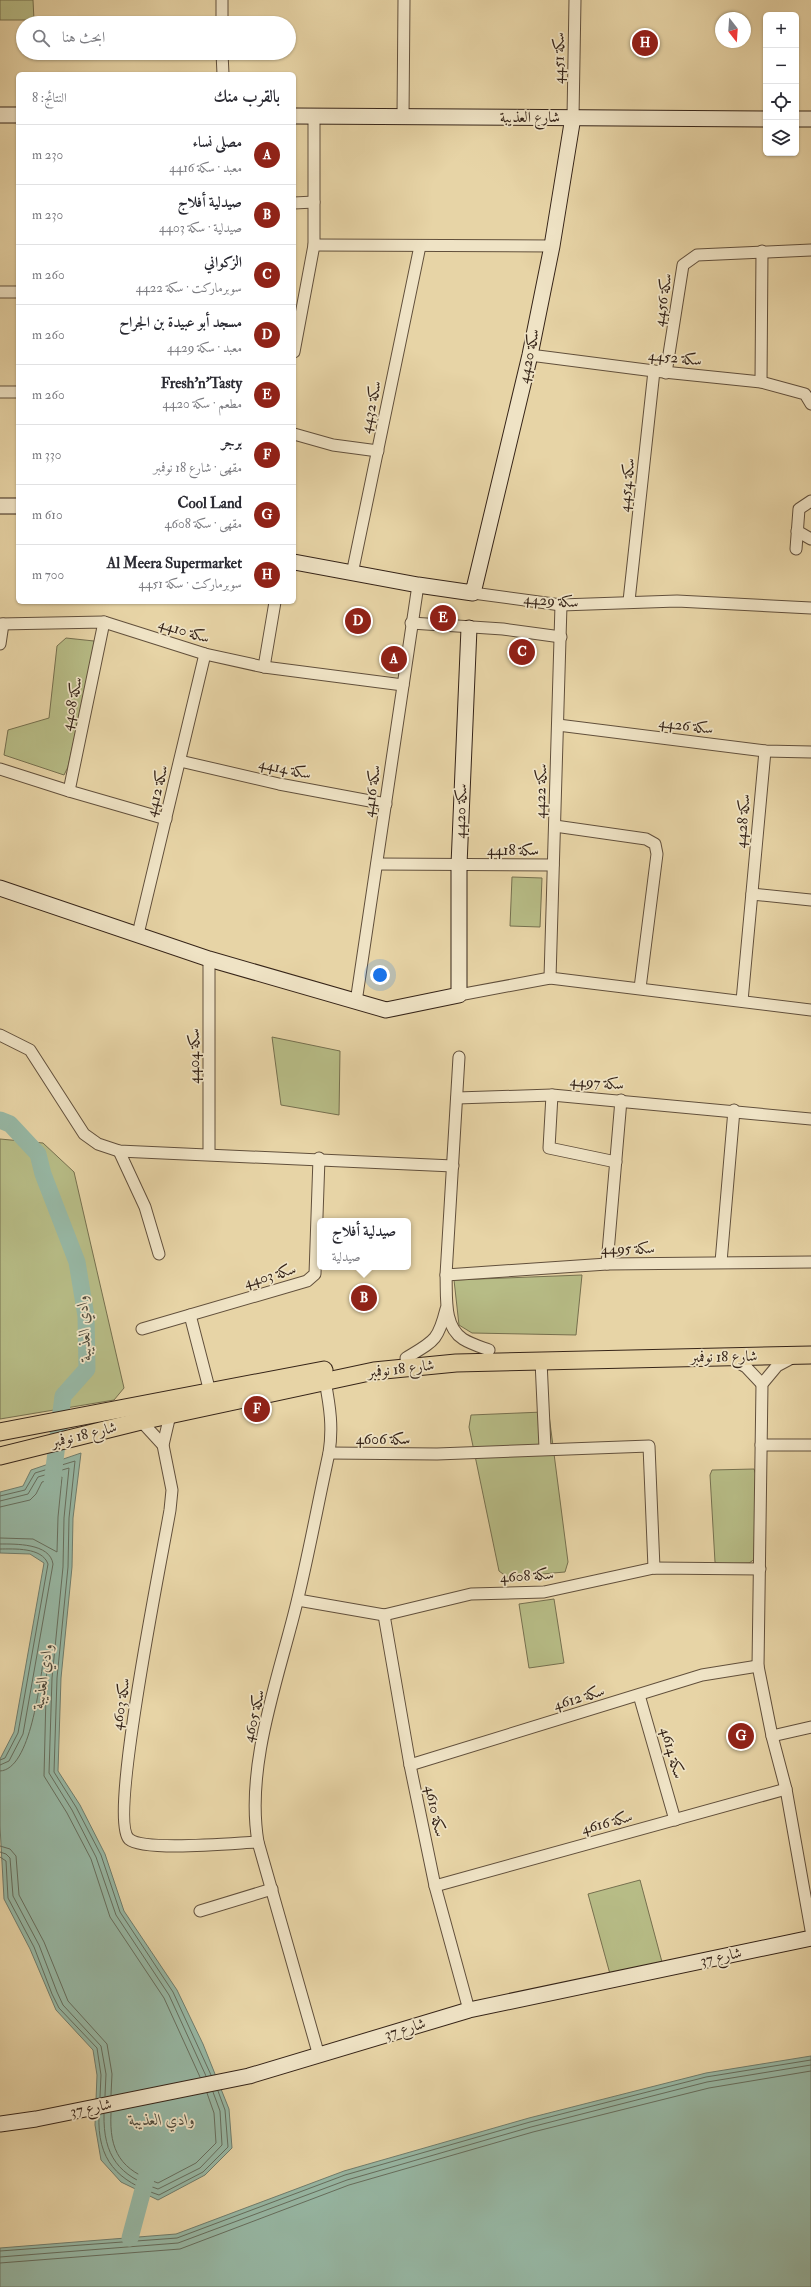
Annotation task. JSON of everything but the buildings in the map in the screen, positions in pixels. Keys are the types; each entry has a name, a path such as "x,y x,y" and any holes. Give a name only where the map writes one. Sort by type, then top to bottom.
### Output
{"main road":[{"name":"شارع 18 نوفمبر","path":"0,1432 349,1366 406,1358 489,1350 811,1344"},
{"name":"شارع 18 نوفمبر","path":"0,1456 141,1421 374,1371 418,1366 541,1361 805,1355"}],"street":[{"path":"222,0 222,16"},
{"path":"403,117 404,0"},
{"name":"سكة 4451","path":"573,117 575,0"},
{"path":"222,60 223,72"},
{"path":"0,116 16,116"},
{"name":"شارع العذيبة","path":"296,116 763,118"},
{"path":"296,341 314,245 314,116"},
{"name":"سكة 4420","path":"473,593 530,356 552,246 573,117"},
{"path":"799,119 811,119"},
{"path":"296,203 314,202"},
{"path":"314,245 552,246"},
{"name":"سكة 4432","path":"352,574 420,246"},
{"name":"سكة 4456","path":"666,373 683,265 697,255 811,250"},
{"path":"761,382 762,251"},
{"path":"0,292 16,292"},
{"name":"سكة 4452","path":"530,356 666,373 761,382 804,394 811,404"},
{"name":"سكة 4454","path":"629,602 654,371"},
{"path":"0,392 16,392"},
{"path":"296,435 333,445 378,451"},
{"path":"796,549 799,509 811,501"},
{"path":"0,506 16,506"},
{"path":"797,531 811,539"},
{"name":"سكة 4429","path":"296,562 418,585 561,605 677,601 811,608"},
{"name":"سكة 4416","path":"356,1002 386,804 411,623 418,585"},
{"path":"264,667 275,604"},
{"name":"سكة 4422","path":"550,978 561,605"},
{"name":"سكة 4410","path":"2,624 104,622 206,654 264,667 403,685"},
{"name":"سكة 4408","path":"69,791 104,622"},
{"path":"411,623 469,628 503,629 561,637"},
{"path":"0,644 2,624"},
{"name":"سكة 4420","path":"459,995 459,865 469,628"},
{"name":"سكة 4412","path":"138,934 206,654"},
{"name":"سكة 4426","path":"558,725 765,751 811,752"},
{"name":"سكة 4428","path":"742,1001 765,751"},
{"name":"سكة 4414","path":"180,761 279,784 386,804"},
{"path":"0,769 166,819"},
{"path":"554,826 646,839 655,844 657,854 640,988"},
{"name":"سكة 4418","path":"377,864 553,865"},
{"path":"0,888 210,959 386,1010 550,978 811,1010"},
{"path":"752,894 811,900"},
{"name":"سكة 4404","path":"209,1154 210,959"},
{"path":"0,1034 30,1050 84,1134 98,1144 119,1151 319,1158 453,1166"},
{"path":"459,1057 446,1275 447,1306 453,1329 463,1339 489,1350"},
{"path":"552,1095 549,1148 616,1162"},
{"name":"سكة 4497","path":"457,1098 552,1095 734,1110 811,1119"},
{"path":"607,1264 621,1100"},
{"path":"720,1262 734,1110"},
{"path":"119,1151 145,1207 159,1254"},
{"name":"سكة 4403","path":"142,1329 307,1281 315,1274 319,1158"},
{"name":"سكة 4495","path":"446,1275 607,1264 811,1262"},
{"path":"406,1358 434,1341 442,1326 447,1306"},
{"path":"190,1315 210,1392"},
{"path":"805,1355 777,1366 762,1384 758,1666 772,1736 786,1789 811,1930"},
{"path":"725,1356 746,1367 762,1384"},
{"path":"541,1361 545,1448"},
{"name":"سكة 4605","path":"319,2056 258,1842 254,1810 262,1742 298,1600 329,1454 332,1433 332,1413 325,1381"},
{"name":"سكة 4603","path":"170,1415 163,1445 172,1490 170,1510 138,1692 129,1754 124,1817 125,1831 129,1839 150,1846 258,1842"},
{"path":"141,1421 163,1445"},
{"path":"761,1445 811,1445"},
{"name":"سكة 4606","path":"329,1454 436,1454 545,1448 649,1446 654,1568"},
{"name":"سكة 4608","path":"298,1600 384,1615 471,1594 544,1592 654,1568 760,1569"},
{"name":"سكة 4610","path":"384,1615 410,1765 435,1886 469,2010"},
{"name":"سكة 4612","path":"410,1765 702,1675 758,1666"},
{"name":"سكة 4614","path":"639,1695 675,1820"},
{"path":"772,1736 811,1727"},
{"name":"سكة 4616","path":"435,1886 786,1789"},
{"path":"200,1911 272,1889"},
{"name":"شارع 37","path":"0,2124 36,2119 249,2076 469,2010 811,1938"}],"green space":[{"path":"0,0 33,0 34,16 16,16 16,20 0,20"},
{"path":"66,638 94,641 95,646 68,767 64,775 4,755 8,730 49,718 57,646"},
{"path":"512,877 542,878 540,927 510,926"},
{"path":"272,1037 340,1051 339,1115 281,1105"},
{"path":"0,1139 43,1143 74,1172 124,1388 114,1400 0,1419"},
{"path":"582,1275 576,1335 472,1333 459,1325 454,1280"},
{"path":"543,1412 549,1415 568,1562 565,1572 507,1577 499,1571 469,1427 471,1415"},
{"path":"754,1469 756,1475 755,1559 749,1563 718,1564 715,1562 710,1475 712,1470"},
{"path":"554,1599 564,1663 529,1668 519,1604"},
{"path":"640,1880 662,1962 610,1974 588,1894"}],"water":[{"name":"وادي العذيبة","path":"81,1453 73,1518 72,1567 61,1678 58,1771 80,1805 105,1854 124,1911 177,1990 203,2044 229,2109 232,2148 205,2175 158,2200 121,2182 101,2160 95,2125 97,2075 93,2050 56,2010 30,1949 4,1899 0,1826 0,1759 14,1732 44,1563 30,1554 0,1553 0,1492 23,1486 31,1470"},
{"path":"811,2056 811,2287 0,2287 0,2248 176,2234 344,2171 529,2118 706,2073"}],"waterway":[{"name":"وادي العذيبة","path":"0,1120 10,1124 38,1154 43,1174 77,1262 86,1316 87,1369 63,1396 52,1484"},
{"name":"وادي العذيبة","path":"130,2238 148,2171"}],"place":[{"name":"Al Meera Supermarket","path":"645,43"},
{"name":"Fresh'n'Tasty","path":"443,618"},
{"name":"مسجد أبو عبيدة بن الجراح","path":"358,621"},
{"name":"الزكواني","path":"522,652"},
{"name":"مصلى نساء","path":"394,659"},
{"name":"صيدلية أفلاج","path":"364,1298"},
{"name":"برجر","path":"257,1409"},
{"name":"Cool Land","path":"741,1736"}]}
